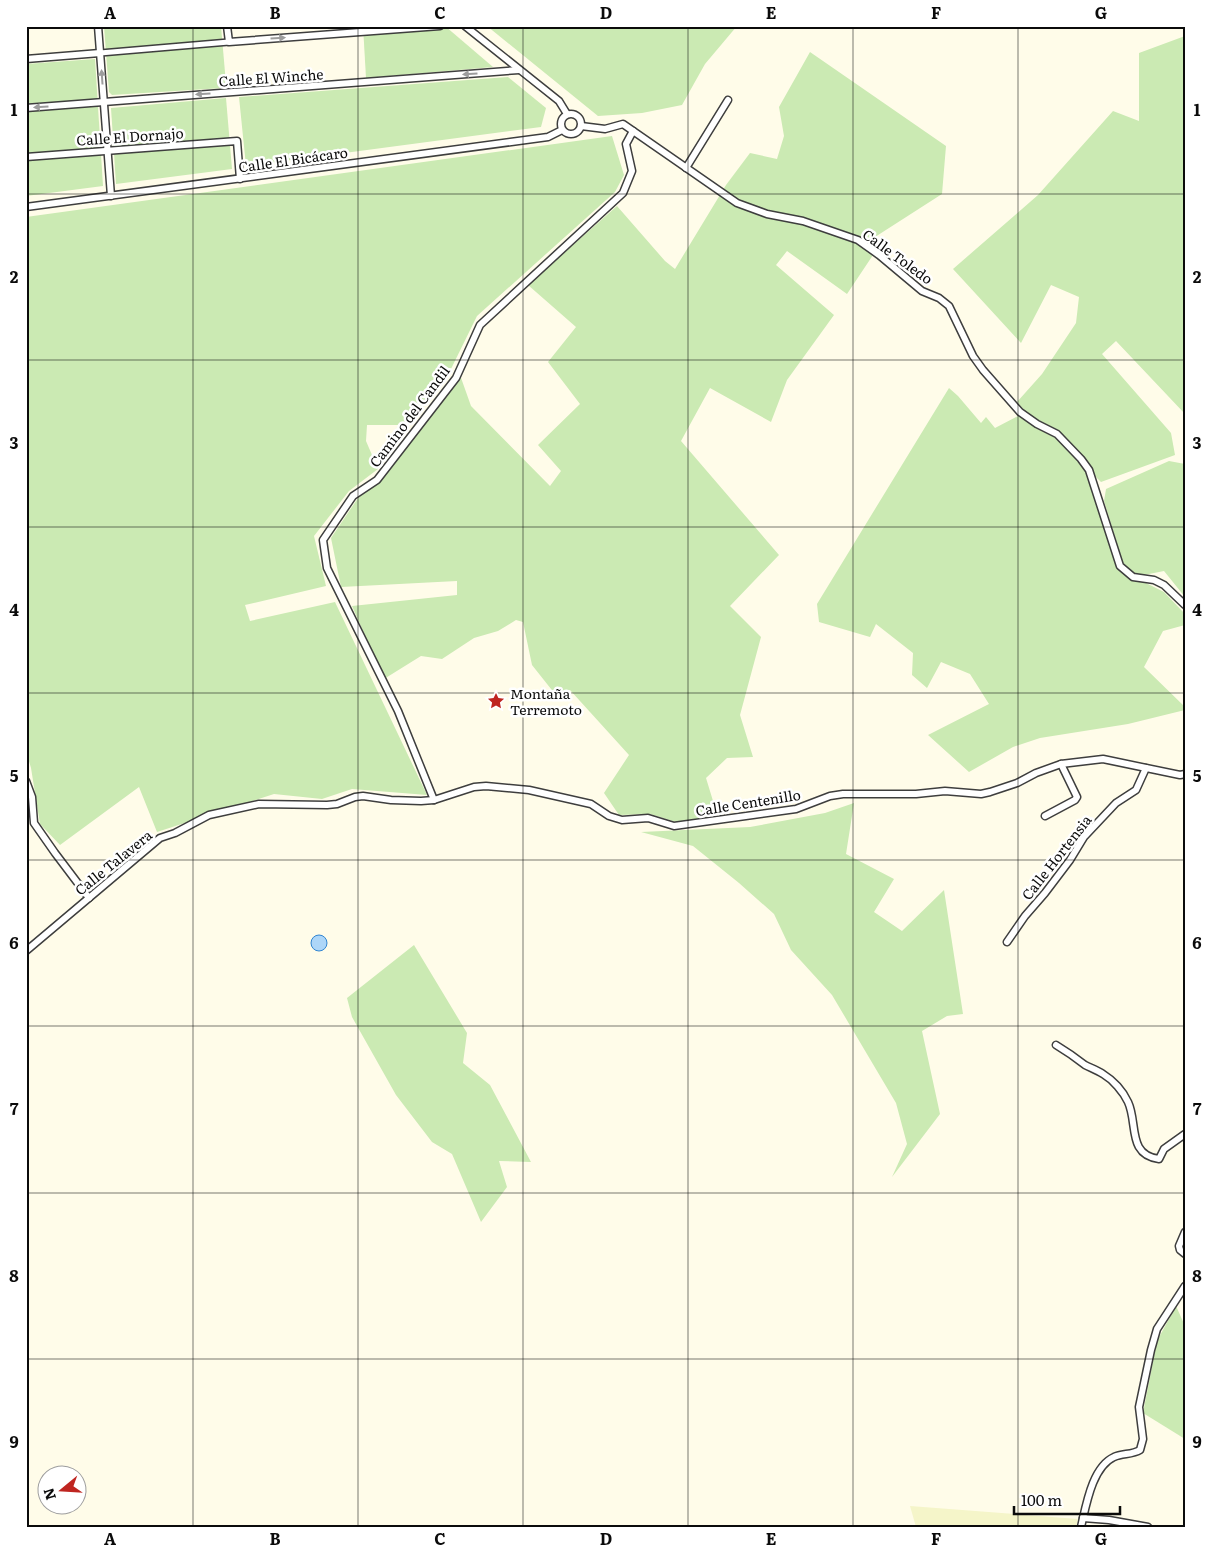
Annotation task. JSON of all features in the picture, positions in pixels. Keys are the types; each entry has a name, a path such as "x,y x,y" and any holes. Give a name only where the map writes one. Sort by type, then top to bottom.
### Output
{"street":[{"path":"98,26 111,196"},
{"path":"228,26 229,42"},
{"path":"26,59 356,29 440,26"},
{"path":"465,26 559,101 567,114"},
{"name":"Calle El Winche","path":"26,108 518,70"},
{"path":"686,168 728,100"},
{"path":"571,113 577,115 581,126 574,134 568,134 562,130 560,125 562,118 571,113"},
{"name":"Calle Toledo","path":"581,126 605,129 623,124 737,203 767,214 803,221 858,240 880,255 922,291 939,298 949,306 973,356 983,370 1020,412 1037,424 1057,434 1089,470 1120,566 1133,577 1154,580 1164,585 1185,605"},
{"name":"Calle El Bicácaro","path":"26,207 548,137 562,130"},
{"name":"Camino del Candil","path":"434,800 398,711 327,568 323,540 353,496 377,480 456,378 480,324 623,193 632,171 626,144 633,131"},
{"name":"Calle El Dornajo","path":"26,157 237,141 240,179"},
{"name":"Calle Centenillo","path":"434,800 474,787 486,786 529,790 591,804 609,816 622,820 648,818 674,826 796,809 830,796 843,794 916,794 945,791 981,794 1017,783 1036,773 1061,764 1103,759 1180,775 1185,774"},
{"path":"1045,816 1075,800 1077,797 1061,764"},
{"name":"Calle Hortensia","path":"1007,942 1025,916 1046,894 1084,837 1116,803 1136,790 1146,768"},
{"path":"26,781 32,797 34,823 89,898"},
{"name":"Calle Talavera","path":"26,951 160,838 175,833 209,816 259,804 327,805 363,796 391,800 434,800"},
{"path":"1056,1045 1087,1066 1102,1073 1125,1096 1131,1109 1136,1141 1147,1155 1159,1159 1164,1149 1185,1134"},
{"path":"1185,1232 1179,1246 1180,1250 1185,1254"},
{"path":"1081,1527 1093,1479 1113,1457 1134,1454 1140,1450 1143,1439 1139,1407 1151,1350 1157,1329 1185,1286"},
{"path":"1083,1518 1148,1527"}],"green space":[{"path":"104,26 221,26 226,84 223,88 112,95 109,92"},
{"path":"363,26 445,26 493,67 366,78"},
{"path":"487,26 737,26 705,64 682,105 642,113 598,116"},
{"path":"1185,36 1185,414 1116,341 1102,354 1171,433 1175,455 1101,482 1090,471 1120,566 1132,576 1123,563 1104,501 1106,489 1169,461 1185,464 1185,597 1164,571 1134,577 1164,592 1185,614 1185,625 1163,631 1144,667 1185,707 1185,710 1128,724 1040,738 1013,747 969,772 928,735 989,704 970,674 941,662 927,688 912,675 913,653 876,624 870,637 819,622 817,604 949,388 981,423 986,417 995,428 1018,416 1019,403 1017,402 1042,374 1076,323 1079,297 1051,285 1021,343 953,269 1038,195 1113,111 1139,121 1139,53"},
{"path":"810,52 946,146 942,194 875,237 873,255 847,294 787,251 776,265 834,315 787,380 771,422 710,388 681,441 779,555 730,606 761,637 740,715 753,757 727,758 706,778 717,814 679,823 650,814 619,815 604,793 629,755 570,690 555,694 532,665 523,622 516,620 498,631 474,638 442,659 421,656 384,679 352,606 457,595 457,581 341,587 331,538 356,501 460,375 471,406 550,486 561,471 538,445 580,404 548,362 576,327 528,285 617,206 665,261 675,269 726,185 750,153 777,159 784,136 779,107"},
{"path":"95,59 103,186 26,196 26,64"},
{"path":"508,77 546,108 541,127 246,166 239,97"},
{"path":"226,98 232,169 116,184 111,108"},
{"path":"612,136 624,175 615,192 477,316 449,373 410,425 367,425 366,441 378,469 349,491 314,536 326,586 245,605 250,621 335,602 427,795 352,789 322,799 274,794 157,832 139,787 60,845 40,824 31,768 26,751 26,217"},
{"path":"854,803 846,854 894,879 874,912 902,931 944,890 963,1014 947,1016 922,1031 940,1114 892,1177 907,1144 896,1103 832,995 791,950 774,914 693,846 641,832 750,827 825,813"},
{"path":"414,945 467,1033 463,1063 490,1085 531,1162 499,1161 507,1187 481,1222 452,1154 432,1142 396,1095 352,1017 347,998"},
{"path":"1176,1306 1185,1326 1185,1439 1143,1413 1157,1341"},
{"path":"910,1506 1078,1519 1076,1527 916,1527"}],"water":[{"path":"316,935 322,935 327,940 325,949 316,951 311,946 311,940"}],"place":[{"name":"Montaña Terremoto","path":"496,701"}]}
